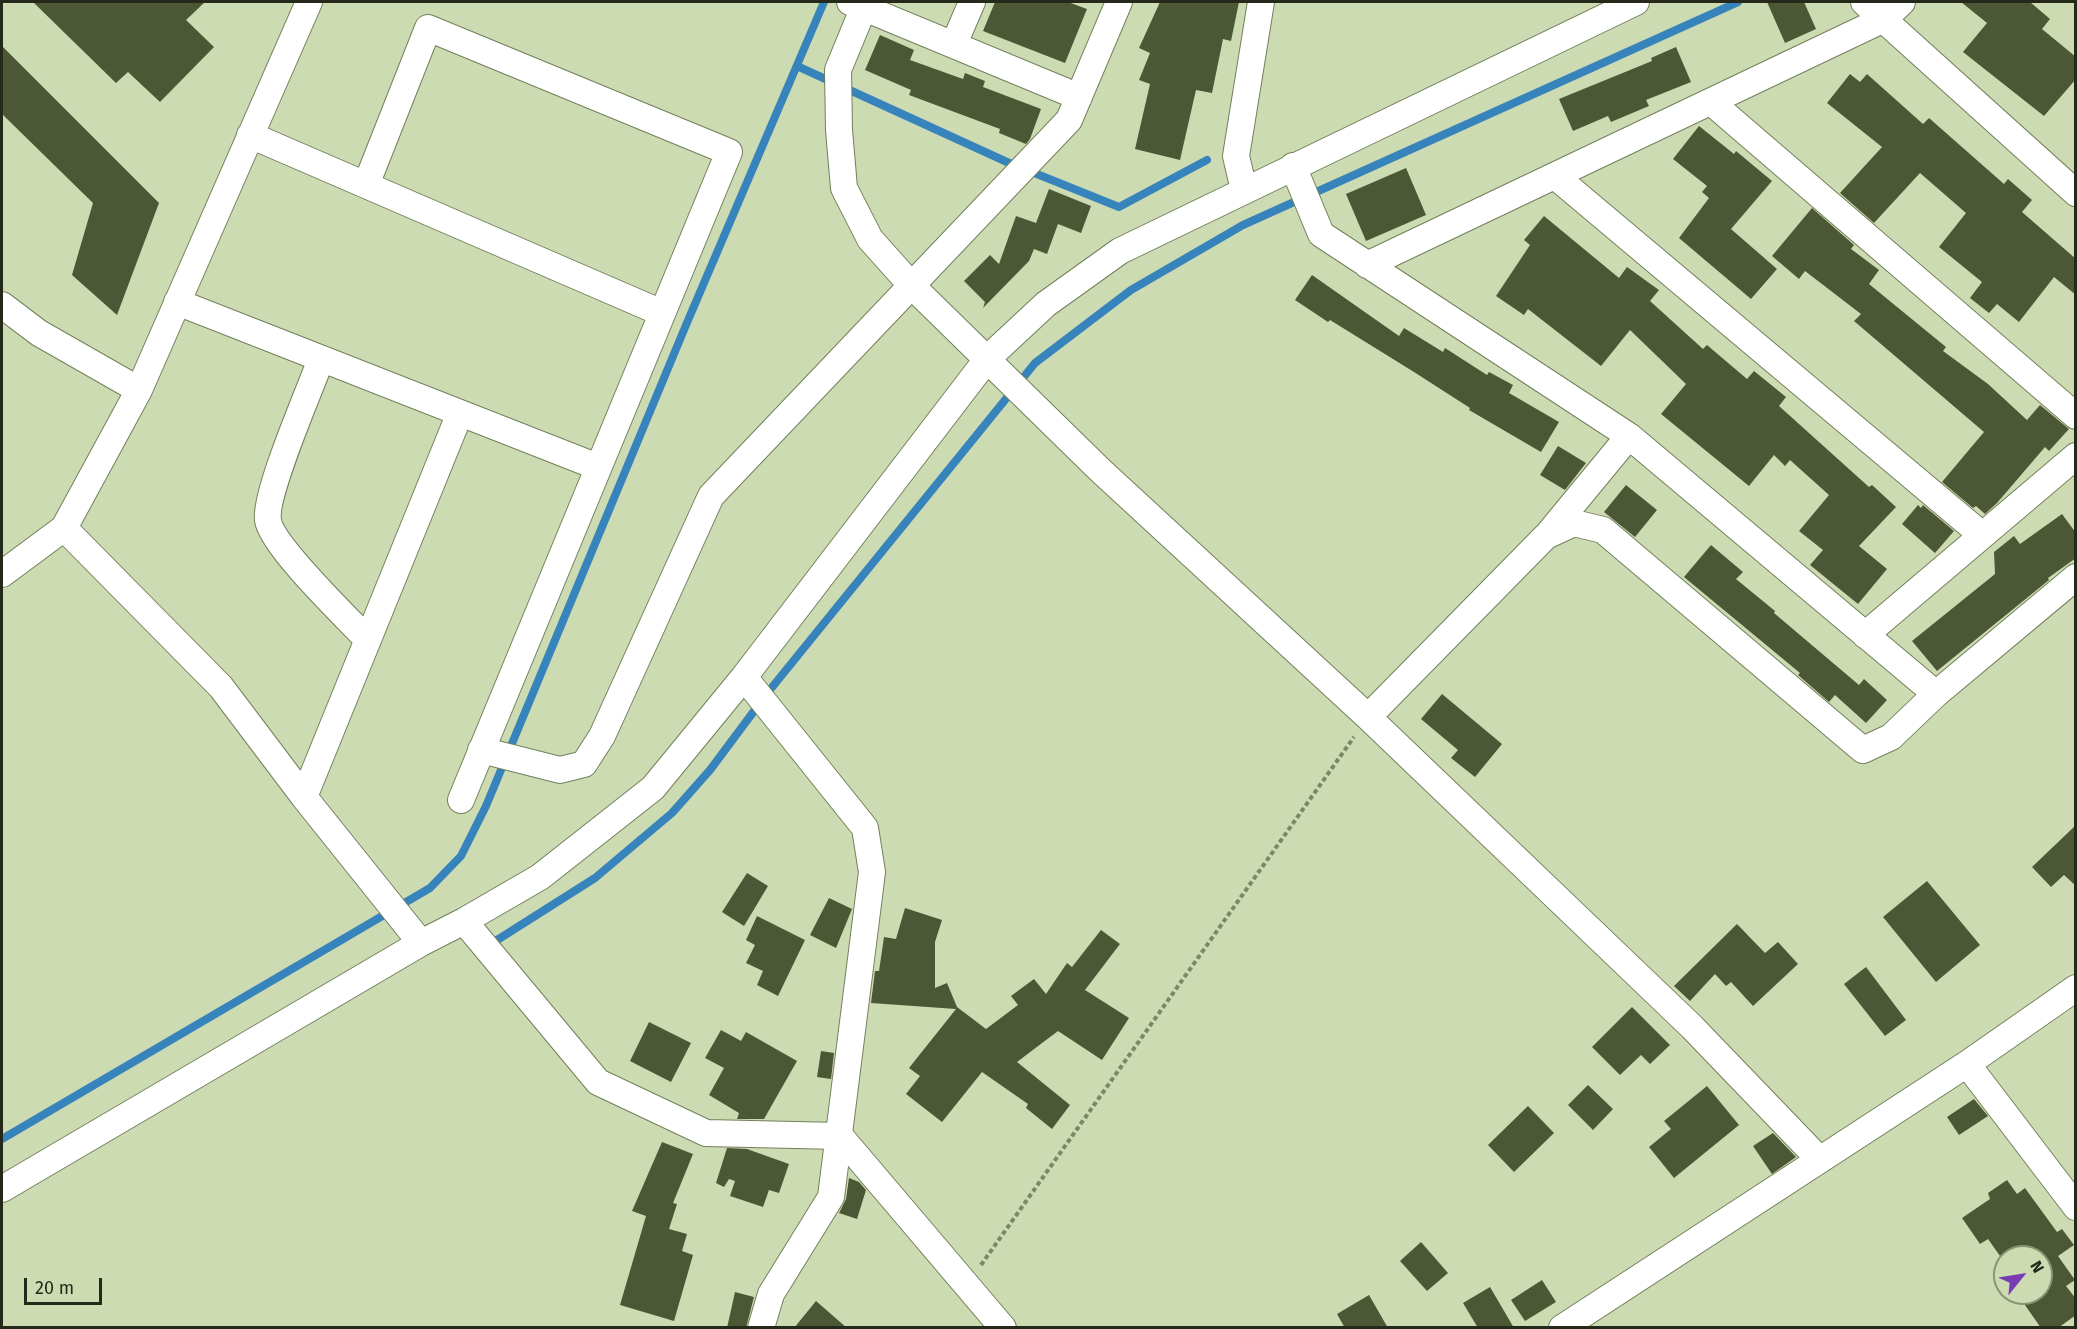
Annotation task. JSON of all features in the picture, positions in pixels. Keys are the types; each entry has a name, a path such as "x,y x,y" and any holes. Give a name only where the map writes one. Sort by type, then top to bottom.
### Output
{"street":[{"path":"2,574 64,528 139,390 309,2"},
{"path":"954,44 972,2"},
{"path":"481,750 560,770 584,764 602,736 711,496 1068,120 1119,2"},
{"path":"1244,190 1236,156 1261,2"},
{"path":"2,1189 421,943 540,877 653,788 744,677 988,358 1046,304 1120,251 1636,2"},
{"path":"1864,2 2076,193"},
{"path":"1367,265 1884,19 1902,2"},
{"path":"1078,97 860,3 838,70 844,188 870,239 912,286 1100,470 1368,717 1692,1027 1819,1159"},
{"path":"366,185 428,28 729,152 461,800"},
{"path":"1711,102 2076,416"},
{"path":"250,135 662,313"},
{"path":"1293,166 1321,234 1629,436 1936,694"},
{"path":"1555,176 1982,535"},
{"path":"177,302 598,467"},
{"path":"2,305 39,333 139,390"},
{"path":"321,359 271,494 268,521 277,541 368,640"},
{"path":"304,797 460,413"},
{"path":"1368,717 1546,536 1629,436"},
{"path":"1865,635 2076,456"},
{"path":"1546,536 1574,523 1603,530 1863,750 1891,737 1936,694 2076,577"},
{"path":"64,528 221,687 304,797 421,943"},
{"path":"744,677 865,828 872,872 831,1197 771,1294 761,1328"},
{"path":"464,921 598,1082 706,1133 840,1136 1003,1328"},
{"path":"1562,1328 1967,1064 2076,988"},
{"path":"1967,1064 2076,1207"}],"path":[{"path":"967,1285 1368,717"}],"building":[{"path":"33,2 205,2 186,20 214,47 160,102 128,72 116,83"},
{"path":"995,2 1068,2 1087,9 1065,63 983,31"},
{"path":"1160,2 1239,2 1231,41 1223,39 1212,93 1196,90 1180,160 1135,149 1150,84 1139,80 1150,53 1139,48"},
{"path":"1767,2 1804,2 1816,29 1785,43"},
{"path":"1961,2 2030,2 2050,19 2042,29 2076,57 2076,79 2044,116 1963,52 1987,23"},
{"path":"880,35 914,50 910,60 963,79 965,73 985,81 983,87 1041,109 1030,139 1026,144 999,133 1000,129 909,95 911,90 865,70"},
{"path":"2,46 159,203 117,315 72,275 93,203 2,114"},
{"path":"1676,47 1691,82 1646,100 1649,106 1611,122 1608,116 1573,131 1559,99 1652,61 1651,58"},
{"path":"1850,74 1860,82 1867,74 1923,124 1929,118 2004,184 2008,179 2032,200 2022,212 2076,259 2076,295 2054,277 2019,322 1997,304 1989,313 1970,298 1982,282 1939,247 1966,213 1920,173 1874,223 1840,193 1882,147 1827,103"},
{"path":"1699,126 1734,154 1736,151 1772,181 1731,229 1777,269 1751,299 1679,238 1709,198 1702,192 1707,186 1673,159"},
{"path":"1406,168 1426,215 1366,241 1346,194"},
{"path":"1049,189 1091,206 1081,233 1058,224 1047,254 1034,249 1029,261 983,308 985,302 964,281 990,255 999,264 1016,216 1036,223"},
{"path":"1812,208 1854,245 1851,249 1879,270 1869,284 1946,347 1943,351 1988,384 2027,420 2040,405 2069,429 2049,451 2045,447 1985,514 1976,506 1973,508 1942,482 1984,432 1854,321 1861,314 1805,271 1799,279 1772,256"},
{"path":"1544,216 1619,278 1627,267 1659,290 1650,301 1703,349 1707,345 1747,379 1754,371 1786,397 1779,406 1869,487 1872,485 1896,507 1859,546 1887,569 1858,604 1810,565 1823,550 1799,531 1829,495 1790,460 1785,466 1774,455 1749,486 1661,414 1686,384 1630,330 1601,366 1528,309 1524,315 1496,296 1530,245 1524,240"},
{"path":"1312,275 1399,336 1404,328 1443,352 1445,348 1487,375 1489,372 1513,385 1509,393 1559,422 1541,452 1469,410 1470,408 1414,372 1295,300"},
{"path":"1558,446 1586,463 1565,490 1540,475"},
{"path":"1626,485 1657,510 1635,537 1604,512"},
{"path":"1918,505 1921,508 1923,505 1954,531 1935,553 1902,524"},
{"path":"2062,514 2076,533 2076,558 2048,578 2049,580 1937,671 1912,641 1995,574 1994,552 2014,536 2020,544"},
{"path":"1711,545 1743,572 1736,579 1775,611 1774,613 1859,685 1864,679 1887,700 1866,723 1835,695 1829,702 1798,675 1800,673 1684,577"},
{"path":"1442,694 1502,744 1475,777 1451,758 1458,750 1421,719"},
{"path":"2076,825 2076,886 2064,875 2051,887 2032,867"},
{"path":"747,873 768,886 744,926 722,912"},
{"path":"1927,881 1980,945 1936,982 1883,917"},
{"path":"829,898 852,909 836,948 810,935"},
{"path":"905,908 942,920 935,942 935,988 947,983 957,1007 986,1029 1018,1005 1011,996 1034,979 1046,994 1067,963 1072,967 1101,930 1120,944 1085,990 1129,1018 1102,1060 1058,1031 1017,1062 1070,1105 1052,1129 1026,1108 1028,1104 982,1072 942,1122 906,1094 920,1076 909,1068 956,1009 871,1003 875,971 879,971 884,937 896,939"},
{"path":"757,916 805,940 778,996 757,985 763,971 746,963 755,945 746,940"},
{"path":"1737,924 1765,953 1778,942 1798,964 1753,1006 1731,982 1726,986 1715,974 1690,1001 1674,986"},
{"path":"1866,967 1906,1020 1885,1036 1844,984"},
{"path":"1632,1007 1670,1045 1650,1064 1641,1055 1620,1075 1592,1047"},
{"path":"649,1022 691,1043 671,1082 630,1061"},
{"path":"721,1030 741,1041 746,1032 797,1061 764,1119 737,1119 739,1113 709,1095 724,1068 705,1058"},
{"path":"821,1051 834,1053 831,1079 817,1077"},
{"path":"1588,1085 1613,1109 1593,1130 1568,1105"},
{"path":"1707,1086 1739,1125 1674,1178 1649,1147 1671,1129 1664,1121"},
{"path":"1974,1099 1988,1116 1959,1135 1947,1117"},
{"path":"1528,1106 1554,1133 1514,1172 1488,1145"},
{"path":"1773,1133 1796,1157 1772,1174 1753,1146"},
{"path":"662,1142 693,1154 673,1203 677,1204 669,1229 687,1234 682,1251 693,1255 674,1321 620,1305 646,1216 632,1211"},
{"path":"727,1148 747,1149 789,1164 779,1193 769,1190 763,1207 730,1196 735,1181 729,1179 724,1187 716,1183"},
{"path":"849,1178 859,1182 866,1190 857,1219 839,1213 846,1199"},
{"path":"2007,1180 2017,1194 2025,1188 2057,1232 2062,1229 2074,1245 2058,1256 2075,1280 2066,1286 2076,1299 2076,1315 2058,1328 2041,1328 2025,1305 2053,1305 2053,1245 1993,1246 1988,1239 1980,1244 1962,1218 1990,1199 1988,1193"},
{"path":"1421,1242 1448,1273 1427,1291 1400,1261"},
{"path":"1542,1280 1556,1302 1525,1321 1511,1300"},
{"path":"1490,1287 1514,1328 1478,1328 1463,1303"},
{"path":"735,1292 754,1297 746,1328 727,1328"},
{"path":"1369,1295 1388,1328 1345,1328 1337,1314"},
{"path":"816,1301 847,1328 794,1328"}],"waterway":[{"path":"2,1139 430,888 461,856 486,806 686,325 824,2"},
{"path":"494,942 595,878 672,813 710,770 769,691 1035,363 1131,290 1243,225 1738,2"},
{"path":"797,66 1007,162 1119,207 1207,160"}]}
